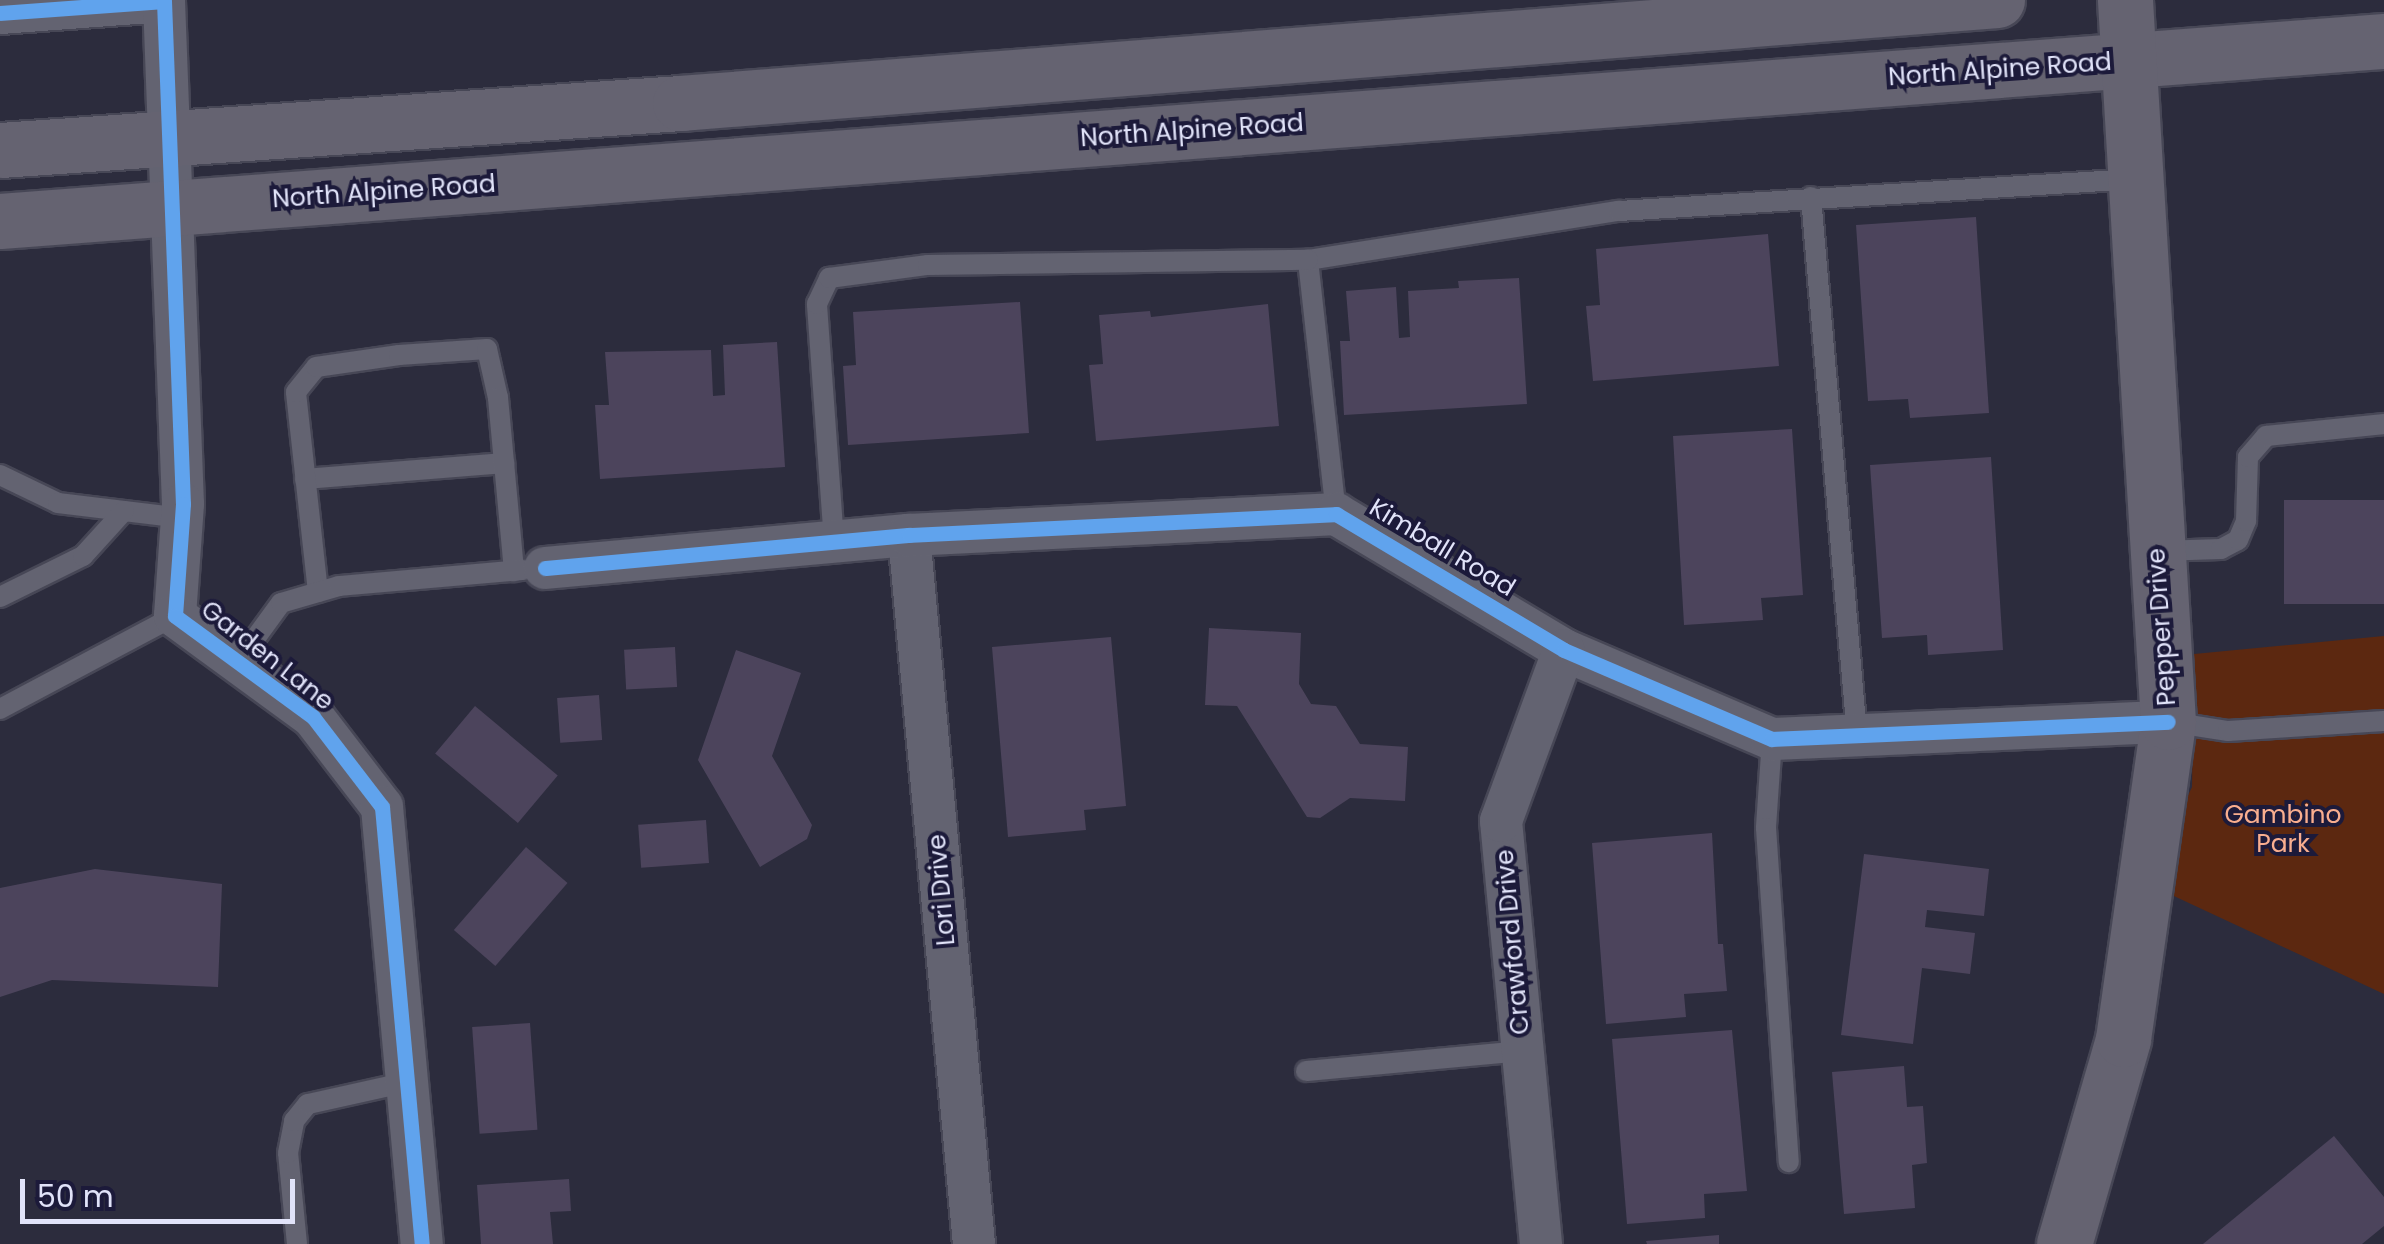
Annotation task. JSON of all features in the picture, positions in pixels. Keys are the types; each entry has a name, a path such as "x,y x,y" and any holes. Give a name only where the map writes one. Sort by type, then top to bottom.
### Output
{"main road":[{"path":"0,150 680,103 1996,0"},
{"name":"Pepper Drive","path":"2064,1244 2124,1038 2168,722 2125,0"},
{"name":"North Alpine Road","path":"0,221 2384,41"}],"street":[{"name":"Garden Lane","path":"164,0 182,518 175,616 313,718 382,807 422,1244"},
{"path":"0,13 164,0"},
{"name":"Kimball Road","path":"529,570 910,535 1336,514 1564,650 1772,739 2168,722"},
{"name":"Lori Drive","path":"910,535 974,1244"},
{"name":"Crawford Drive","path":"1541,1244 1502,821 1564,650"}],"lane":[{"path":"834,542 817,304 828,278 928,265 1308,260 1619,211 2136,179"},
{"path":"1811,197 1857,736"},
{"path":"1308,260 1336,514"},
{"path":"238,662 281,603 339,586 529,570 504,463 498,398 487,349 316,367 296,392 318,592"},
{"path":"2156,551 2221,549 2238,540 2246,520 2248,457 2266,436 2384,424"},
{"path":"306,480 504,463"},
{"path":"0,475 58,503 182,518"},
{"path":"0,597 84,556 124,511"},
{"path":"0,709 175,616"},
{"path":"2168,722 2228,732 2384,721"},
{"path":"1772,739 1766,828 1789,1162"},
{"path":"1306,1071 1523,1050"},
{"path":"297,1244 288,1153 294,1121 308,1104 407,1082"}],"green space":[{"name":"Gambino Park","path":"2384,636 2384,994 2146,883 2192,787 2194,654"}],"building":[{"path":"1976,217 1989,413 1910,418 1908,399 1868,401 1856,225"},
{"path":"1768,234 1779,366 1593,381 1586,306 1600,305 1596,249"},
{"path":"1519,278 1527,404 1344,415 1340,341 1350,341 1346,291 1396,287 1399,338 1410,337 1408,291 1459,288 1458,281"},
{"path":"1020,302 1029,433 848,445 843,366 856,365 853,312"},
{"path":"1268,304 1279,426 1096,441 1089,365 1103,364 1099,315 1150,311 1151,317"},
{"path":"777,342 785,467 600,479 595,405 609,405 605,352 711,350 713,396 725,395 723,345"},
{"path":"1792,429 1803,595 1761,598 1763,620 1684,625 1673,436"},
{"path":"1991,457 2003,650 1928,655 1927,635 1882,638 1870,465"},
{"path":"2284,500 2384,500 2384,604 2284,604"},
{"path":"1209,628 1301,633 1299,684 1311,704 1336,706 1360,744 1408,747 1405,801 1350,798 1320,818 1307,817 1237,706 1205,705"},
{"path":"1111,637 1126,806 1084,810 1086,830 1008,837 992,647"},
{"path":"675,647 677,687 626,690 624,650"},
{"path":"736,650 801,673 772,756 812,825 807,839 760,867 698,760"},
{"path":"599,695 602,740 560,743 557,698"},
{"path":"475,706 558,775 518,823 435,753"},
{"path":"706,820 709,863 641,868 638,825"},
{"path":"1712,833 1718,944 1723,944 1727,991 1684,994 1686,1017 1606,1024 1592,843"},
{"path":"526,847 568,883 495,966 454,930"},
{"path":"1864,854 1989,869 1984,916 1927,910 1925,927 1975,933 1970,974 1922,968 1913,1044 1841,1035"},
{"path":"95,869 222,884 218,987 52,980 0,997 0,888"},
{"path":"530,1023 537,1130 480,1134 472,1027"},
{"path":"1732,1030 1747,1191 1704,1194 1705,1218 1627,1224 1612,1039"},
{"path":"1904,1066 1907,1107 1923,1106 1927,1163 1912,1165 1915,1208 1844,1214 1832,1072"},
{"path":"2334,1136 2384,1197 2384,1226 2362,1244 2203,1244"},
{"path":"569,1179 571,1211 550,1212 553,1244 481,1244 477,1185"},
{"path":"1719,1235 1719,1244 1646,1241"}],"cycle path":[{"path":"0,13 164,1 183,504 175,616 313,717 382,807 422,1244"},
{"path":"545,568 909,535 1336,514 1564,650 1772,739 2168,722"}]}
